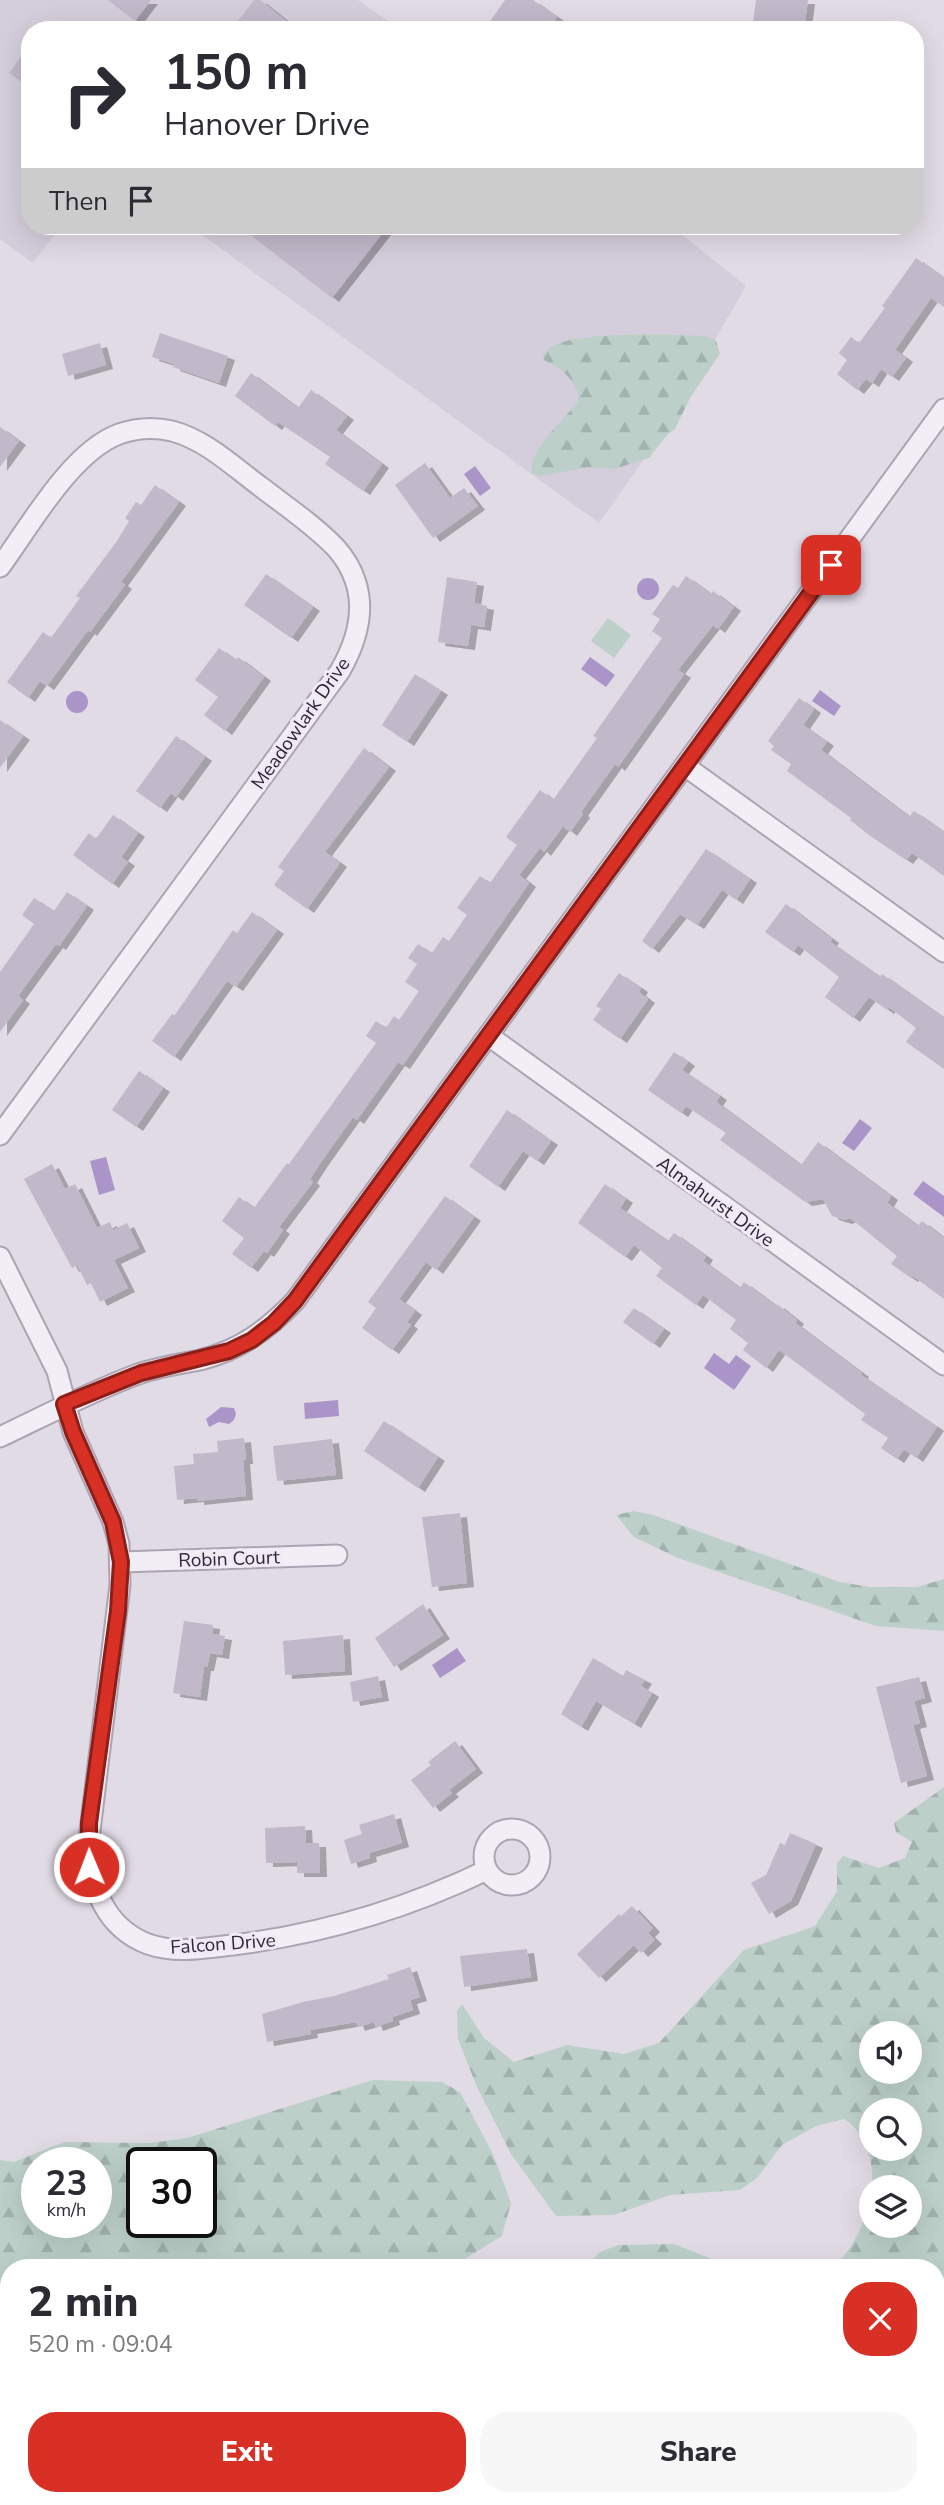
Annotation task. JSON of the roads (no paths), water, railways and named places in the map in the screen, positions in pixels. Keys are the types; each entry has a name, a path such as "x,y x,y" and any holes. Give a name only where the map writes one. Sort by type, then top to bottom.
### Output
{"street":[{"path":"0,1437 64,1404 141,1373 229,1351 252,1340 274,1323 295,1301 944,410"},
{"name":"Meadowlark Drive","path":"0,567 80,461 105,440 153,428 170,430 200,443 314,527 338,550 347,563 359,593 361,610 359,626 340,671 0,1135"},
{"path":"685,766 944,952"},
{"name":"Almahurst Drive","path":"489,1036 944,1365"},
{"name":"Falcon Drive","path":"0,1257 57,1371 73,1432 113,1522 121,1562 118,1611 88,1847 94,1889 114,1921 129,1934 146,1943 181,1950 298,1936 404,1906 487,1870"},
{"name":"Robin Court","path":"121,1562 337,1555"}]}
